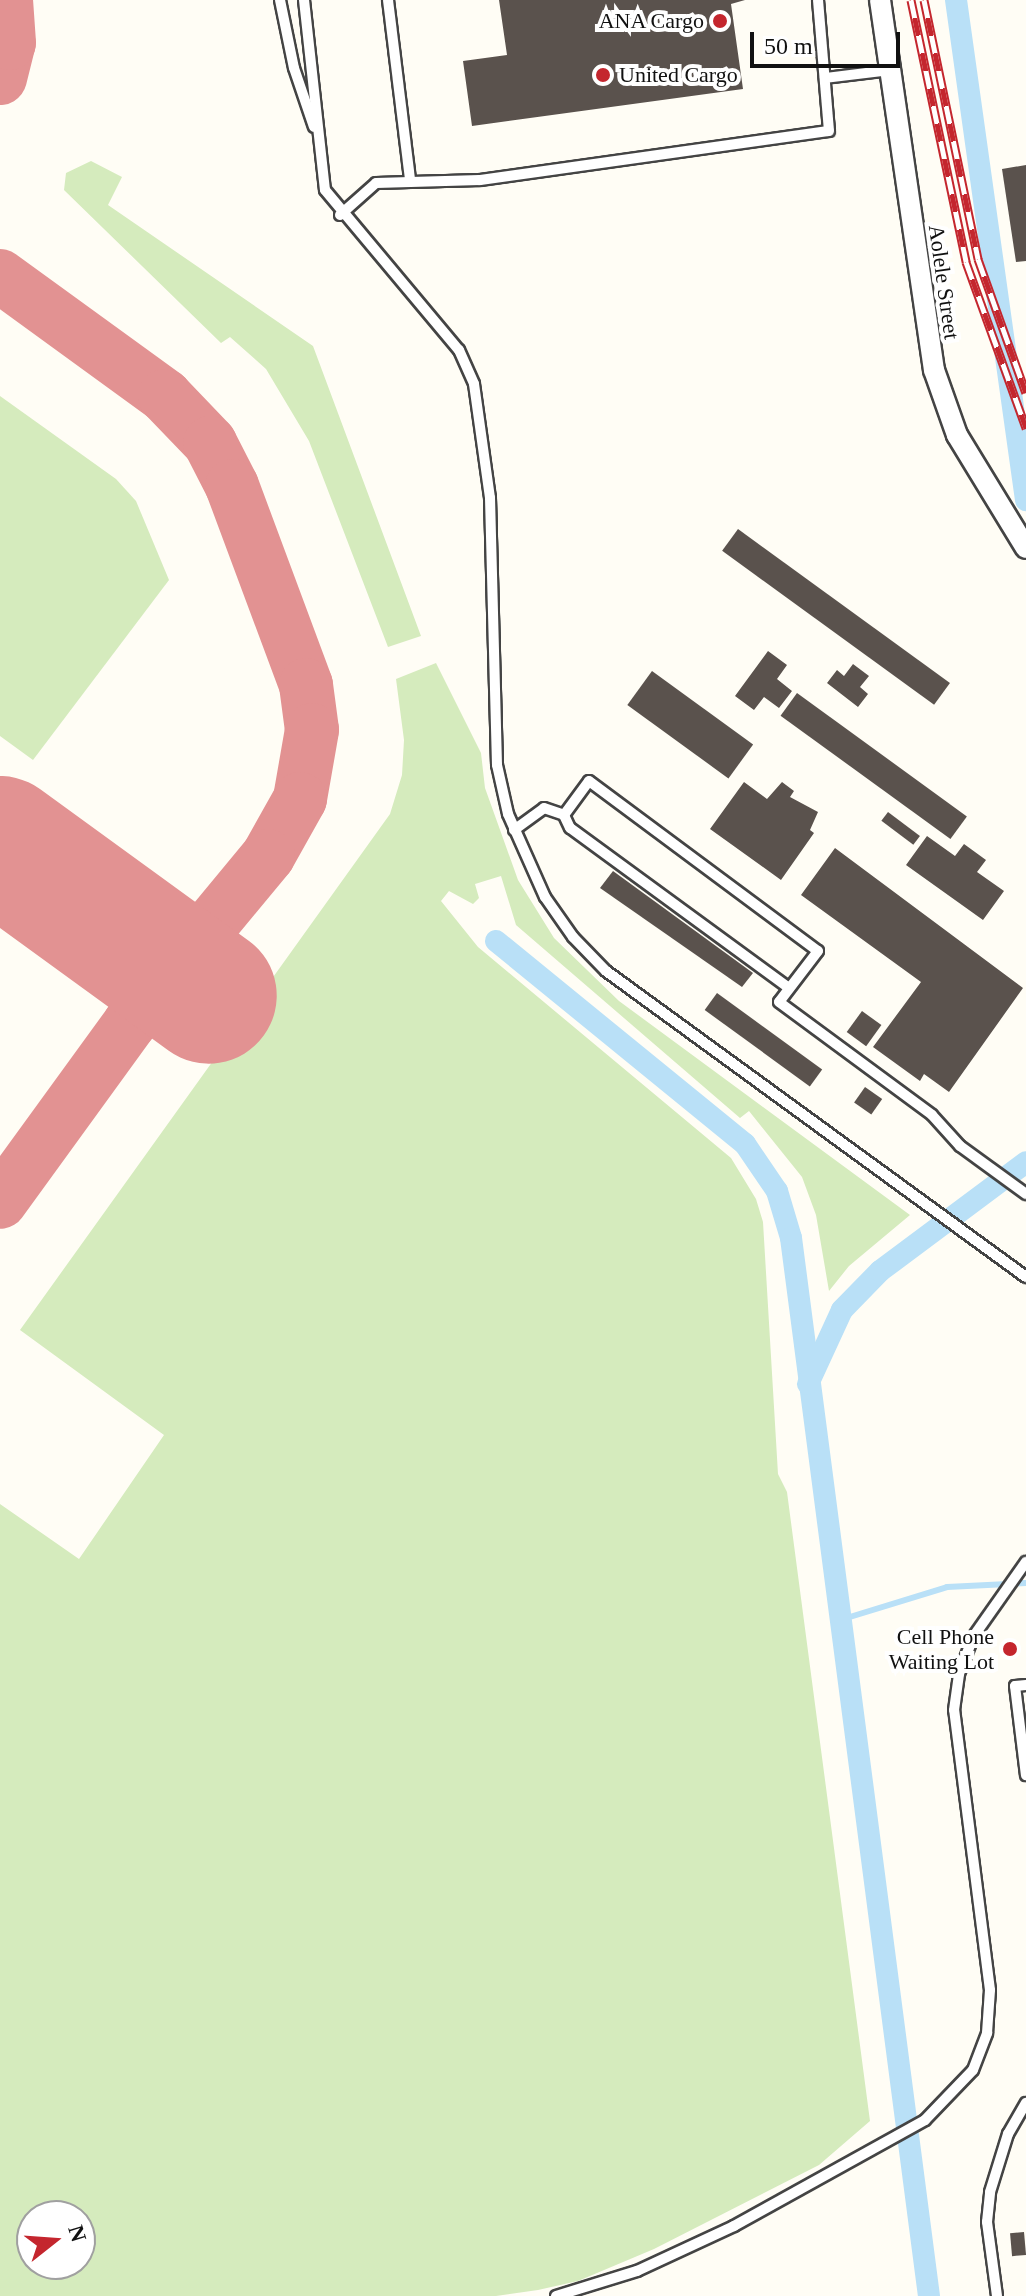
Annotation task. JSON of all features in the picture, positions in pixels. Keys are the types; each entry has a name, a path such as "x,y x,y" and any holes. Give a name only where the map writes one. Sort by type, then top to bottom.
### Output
{"street":[{"name":"Aolele Street","path":"880,0 934,370 957,435 1026,548"}],"lane":[{"path":"280,0 294,68 317,136"},
{"path":"304,0 318,101 317,136 325,190 340,215 459,350 474,384 490,498 497,765 514,830 557,917 606,971 1026,1277"},
{"path":"388,0 410,178"},
{"path":"340,215 376,183 410,178 480,180 829,131 818,0"},
{"path":"825,78 890,70"},
{"path":"564,815 589,781 818,951 779,1002 932,1115 960,1146 1022,1192"},
{"path":"514,830 544,808 564,815 570,828 789,988"},
{"path":"556,2296 693,2247 870,2149 948,2101 977,2062 989,2013 954,1710 964,1657 985,1619 1022,1567"},
{"path":"1026,1685 1015,1686 1026,1775"},
{"path":"997,2296 987,2222 990,2192 1008,2134 1026,2103"}],"green space":[{"path":"91,161 122,177 108,205 313,346 421,636 388,647 309,441 266,369 230,337 221,343 64,190 66,173"},
{"path":"0,396 116,479 136,501 169,580 33,760 0,736"},
{"path":"436,663 481,753 485,788 518,880 554,938 619,1001 910,1215 849,1266 829,1291 816,1215 802,1177 749,1111 740,1118 516,925 501,876 475,884 479,898 473,904 449,891 441,901 478,947 731,1158 756,1199 763,1222 778,1474 787,1492 870,2121 819,2165 654,2249 578,2281 538,2290 496,2296 0,2296 0,1504 79,1559 164,1435 20,1330 390,814 402,775 404,740 396,679"}],"building":[{"name":"United Cargo","path":"499,0 745,0 731,4 743,89 472,126 463,61 507,55"},
{"path":"1026,165 1026,261 1016,262 1002,169"},
{"path":"738,529 950,683 934,705 722,551"},
{"path":"768,651 787,665 777,679 792,691 779,708 764,697 754,710 735,696"},
{"path":"853,664 869,676 860,687 868,694 858,707 827,683 837,670 844,676"},
{"path":"652,671 753,744 728,778 627,705"},
{"path":"797,693 967,816 950,839 781,716"},
{"path":"744,782 767,799 782,782 794,791 790,797 818,812 810,830 814,833 781,880 710,829"},
{"path":"888,812 920,836 913,845 881,821"},
{"path":"927,836 955,856 964,844 986,860 977,872 1004,891 983,920 906,865"},
{"path":"835,848 1023,988 949,1092 924,1074 920,1081 873,1047 921,982 801,895"},
{"path":"613,871 753,973 742,987 600,888"},
{"path":"717,993 822,1069 810,1086 705,1010"},
{"path":"862,1011 881,1025 866,1046 847,1032"},
{"path":"865,1087 882,1099 871,1115 854,1103"},
{"path":"1024,2232 1026,2255 1012,2256 1010,2233"}],"waterway":[{"path":"956,0 1026,500"},
{"path":"496,941 745,1144 777,1191 791,1238 929,2296"},
{"path":"808,1384 842,1310 880,1271 1026,1162"},
{"path":"840,1620 947,1587 1026,1583"}],"taxiway":[{"path":"0,78 9,43 6,0"},
{"path":"0,276 165,396 210,443 232,486 306,685 312,730 300,799 268,856 130,1023 0,1202"}],"runway":[{"path":"0,844 209,996"}],"railway":[{"path":"911,0 966,262 1026,428"},
{"path":"924,0 978,259 1026,393"}],"place":[{"name":"ANA Cargo","path":"720,21"},
{"name":"United Cargo","path":"603,75"},
{"name":"Cell Phone Waiting Lot","path":"1010,1649"}]}
